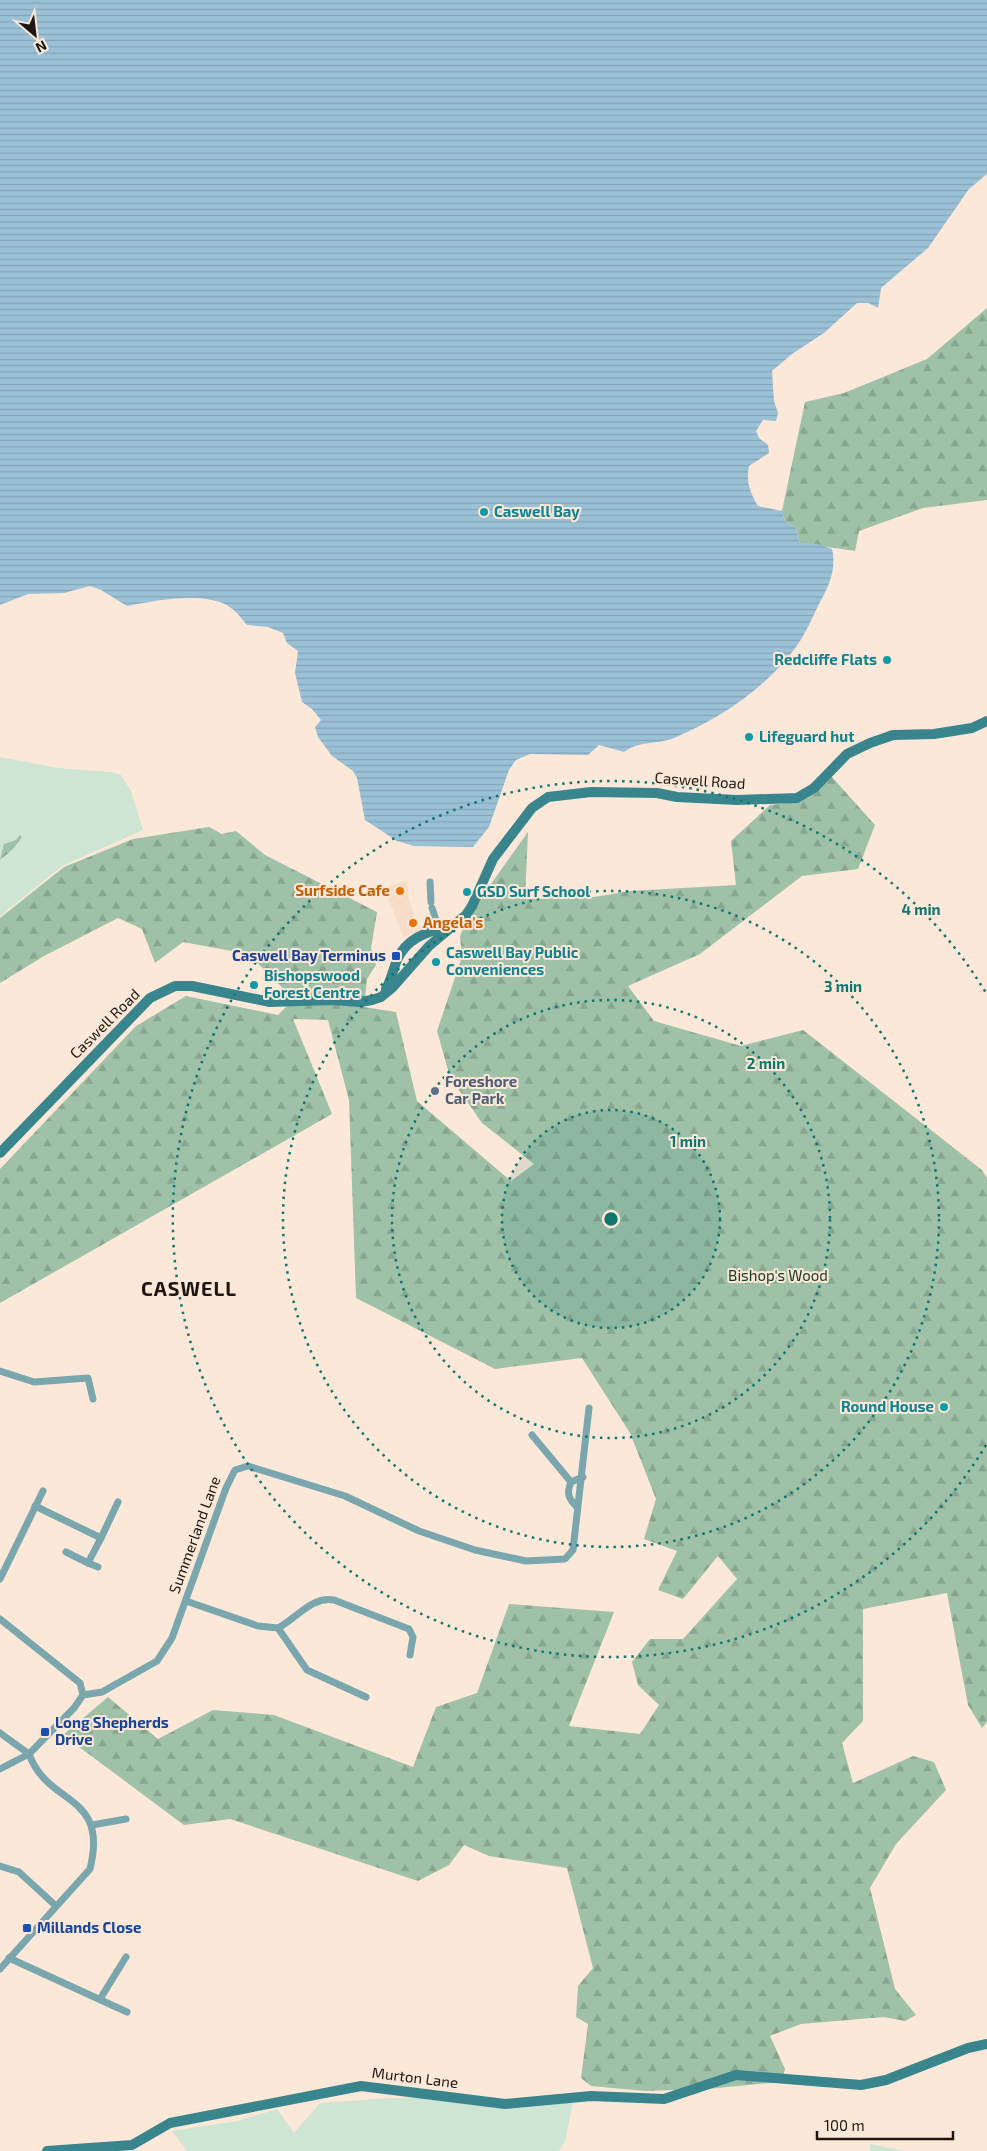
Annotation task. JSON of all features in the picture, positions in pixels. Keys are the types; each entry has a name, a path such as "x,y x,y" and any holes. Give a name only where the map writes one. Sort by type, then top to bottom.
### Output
{"street":[{"name":"Caswell Road","path":"0,1153 150,998 175,986 192,986 270,1002 333,1000 360,1002 381,997 392,988 429,946 456,923 472,906 492,859 532,808 548,797 591,792 657,793 678,797 736,800 797,798 814,788 847,754 870,743 893,735 934,734 972,728 987,721"},
{"path":"430,882 432,905 439,929"},
{"name":"Caswell Road","path":"381,997 406,946 415,938 456,923"},
{"path":"0,1371 34,1382 88,1378 93,1399"},
{"name":"Summerland Lane","path":"82,1695 102,1692 157,1661 172,1638 231,1476 235,1470 248,1466 345,1496 419,1531 475,1550 526,1561 565,1559 573,1550 589,1408"},
{"path":"532,1435 571,1482 582,1477"},
{"name":"Summerland Lane","path":"571,1482 568,1490 569,1499 577,1507"},
{"path":"0,1579 43,1490"},
{"path":"88,1563 118,1502"},
{"path":"35,1506 101,1538"},
{"path":"66,1552 98,1567"},
{"path":"186,1601 258,1626 278,1628 314,1602 334,1600 409,1629 413,1637 410,1656"},
{"path":"0,1619 80,1683 82,1695 74,1708 29,1754 0,1769"},
{"path":"278,1628 307,1670 366,1697"},
{"path":"0,1733 29,1754 36,1770 78,1805 92,1825 95,1848 90,1869 0,1968"},
{"path":"92,1825 126,1819"},
{"path":"0,1866 19,1872 56,1906"},
{"path":"100,1998 126,1957"},
{"path":"9,1958 127,2012"},
{"name":"Murton Lane","path":"47,2151 132,2145 170,2123 361,2086 505,2104 591,2096 664,2099 736,2075 861,2085 886,2080 968,2048 987,2044"}],"shaded area":[{"path":"407,881 409,900 418,927 421,929 403,937 384,887"}],"green space":[{"path":"987,308 987,500 923,508 859,531 855,551 800,543 796,528 785,521 782,511 805,402 844,393 927,359"},
{"path":"0,757 58,768 111,772 121,775 131,791 143,830 62,866 0,916"},
{"name":"Bishop's Wood","path":"831,776 875,825 858,869 802,876 700,954 628,986 654,1021 741,1046 803,1030 982,1170 987,1178 987,1722 982,1728 968,1705 947,1593 863,1609 863,1721 842,1743 853,1783 913,1756 934,1762 946,1790 896,1844 870,1888 895,1989 916,2015 905,2021 884,2017 801,2024 770,2036 785,2069 781,2082 707,2089 645,2091 591,2086 581,2078 588,2024 576,2017 578,1986 593,1968 567,1868 489,1856 464,1845 449,1865 418,1881 230,1819 184,1825 63,1735 108,1697 158,1739 213,1710 274,1715 413,1767 436,1707 477,1693 509,1604 614,1612 569,1726 640,1734 659,1705 638,1685 632,1662 650,1639 683,1639 737,1579 718,1556 683,1599 658,1590 677,1551 644,1539 656,1499 630,1433 582,1358 495,1369 356,1298 349,1100 328,1020 293,1019 332,1114 0,1303 0,1169 136,1026 186,996 278,1015 294,999 248,954 183,942 155,963 142,929 118,918 44,956 0,983 0,918 64,867 133,839 209,827 222,834 236,831 265,855 377,912 371,948 376,965 367,979 364,1007 396,1012 417,1101 511,1181 534,1164 482,1123 450,1077 437,1031 462,957 460,936 471,912 528,832 525,899 594,897 630,891 736,885 731,841 770,805 796,802 809,797"},
{"path":"20,835 22,837 13,849 0,860 4,844 16,840"},
{"path":"418,2098 506,2108 573,2102 565,2142 559,2151 187,2151 172,2131 237,2121 277,2109 294,2133 320,2103"},
{"path":"870,2144 904,2151 870,2151"}],"water":[{"path":"0,0 987,0 987,174 969,189 928,248 881,288 878,308 868,303 857,303 824,333 792,354 772,371 774,401 778,413 776,421 763,420 756,431 759,438 768,445 769,453 749,466 748,482 751,492 758,506 782,511 785,521 796,528 800,543 818,544 832,549 833,557 831,579 825,592 802,638 784,662 757,688 741,700 708,721 674,738 642,744 624,752 599,745 588,755 530,754 516,760 509,770 489,827 473,847 414,846 397,841 365,820 357,778 353,771 332,756 318,737 315,727 321,720 312,709 302,702 295,673 298,651 287,643 283,633 268,627 247,625 231,608 208,599 180,598 127,606 101,590 90,586 64,593 28,594 0,605"}],"place":[{"name":"Caswell Bay","path":"484,512"},
{"name":"Redcliffe Flats","path":"887,660"},
{"name":"Lifeguard hut","path":"749,737"},
{"name":"Surfside Cafe","path":"400,891"},
{"name":"GSD Surf School","path":"467,892"},
{"name":"Angela's","path":"413,923"},
{"name":"Caswell Bay Terminus","path":"396,956"},
{"name":"Caswell Bay Public Conveniences","path":"436,962"},
{"name":"Bishopswood Forest Centre","path":"254,985"},
{"name":"Foreshore Car Park","path":"435,1091"},
{"name":"Round House","path":"944,1407"},
{"name":"Long Shepherds Drive","path":"45,1732"},
{"name":"Millands Close","path":"27,1928"}],"district":[{"name":"CASWELL","path":"189,1289"}]}
